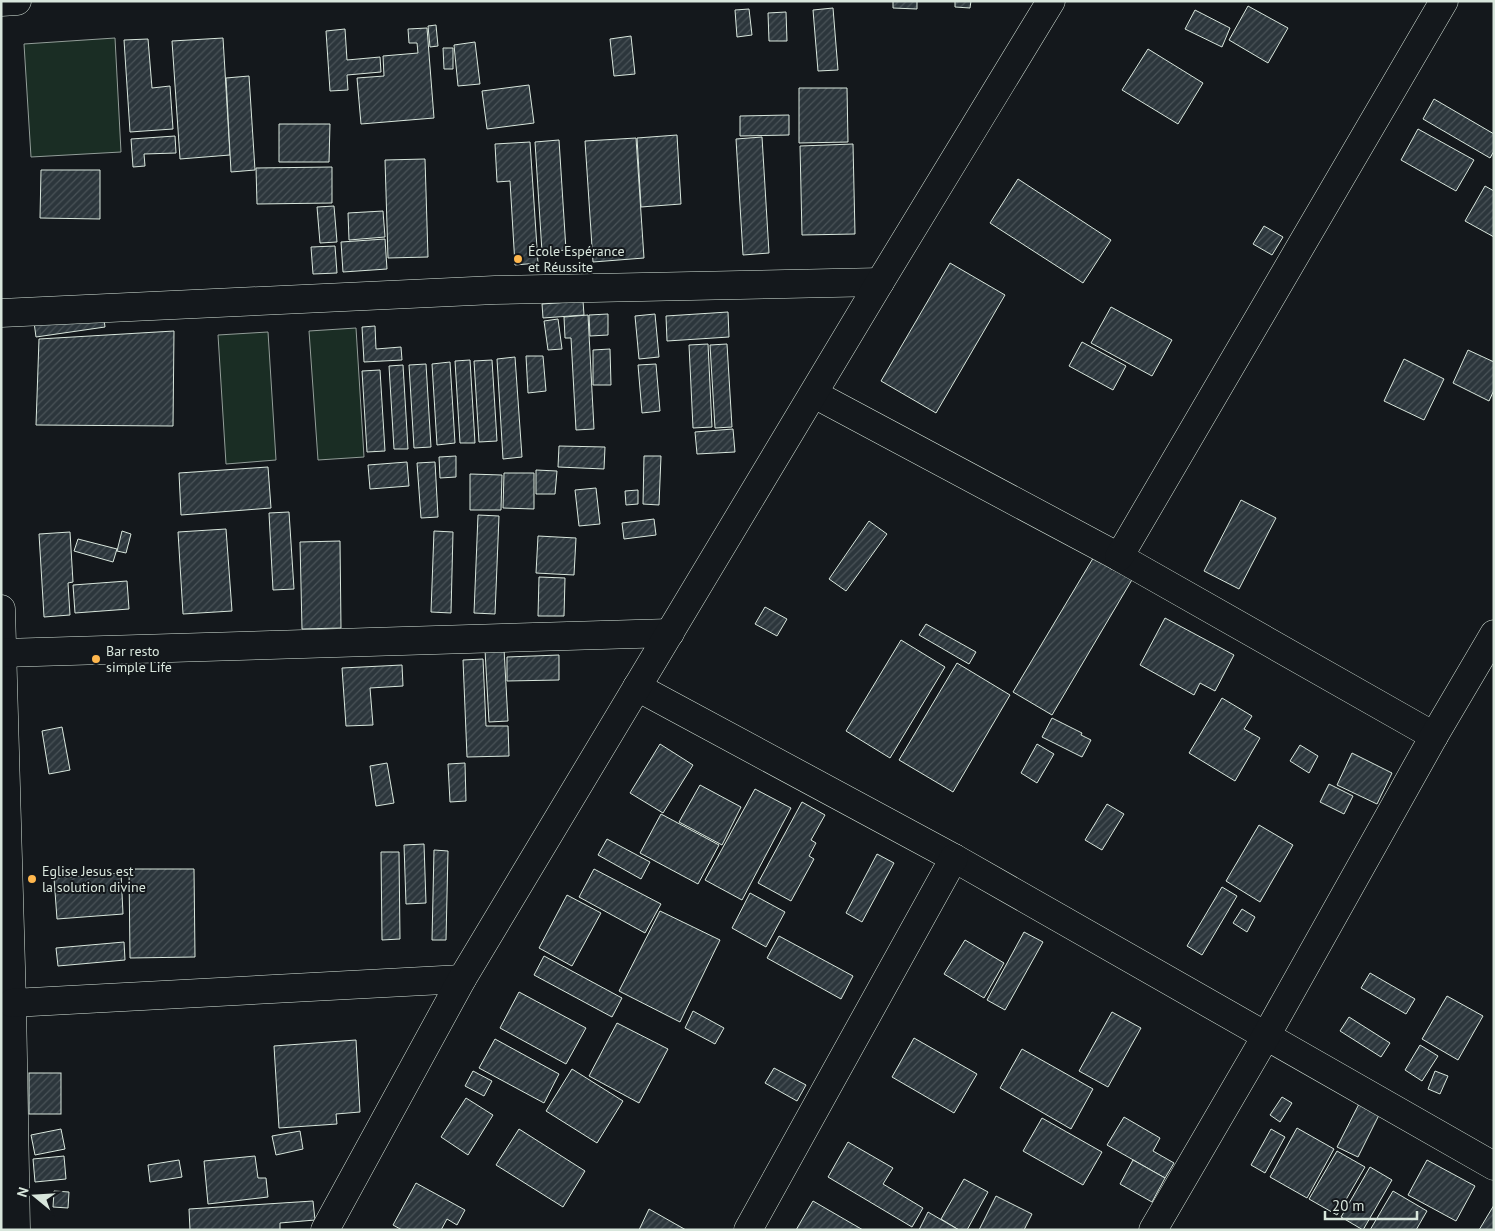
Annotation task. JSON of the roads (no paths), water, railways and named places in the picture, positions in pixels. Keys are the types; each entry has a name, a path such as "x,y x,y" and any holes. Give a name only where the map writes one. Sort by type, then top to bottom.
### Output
{"street":[{"path":"1,2 17,1"},
{"path":"325,1230 462,979 880,282 1051,1"},
{"path":"1119,557 1444,1"},
{"path":"1,313 495,290 880,282"},
{"path":"814,394 1119,557 1434,736"},
{"path":"1,609 16,1230"},
{"path":"2,653 670,633"},
{"path":"1153,1230 1266,1036 1434,736 1494,634"},
{"path":"638,687 954,858 1494,1166"},
{"path":"748,1230 954,858"},
{"path":"12,1003 462,979"}],"place":[{"name":"École Espérance et Réussite","path":"518,259"},
{"name":"Bar resto simple Life","path":"96,659"},
{"name":"Eglise Jesus est la solution divine","path":"32,879"}]}
